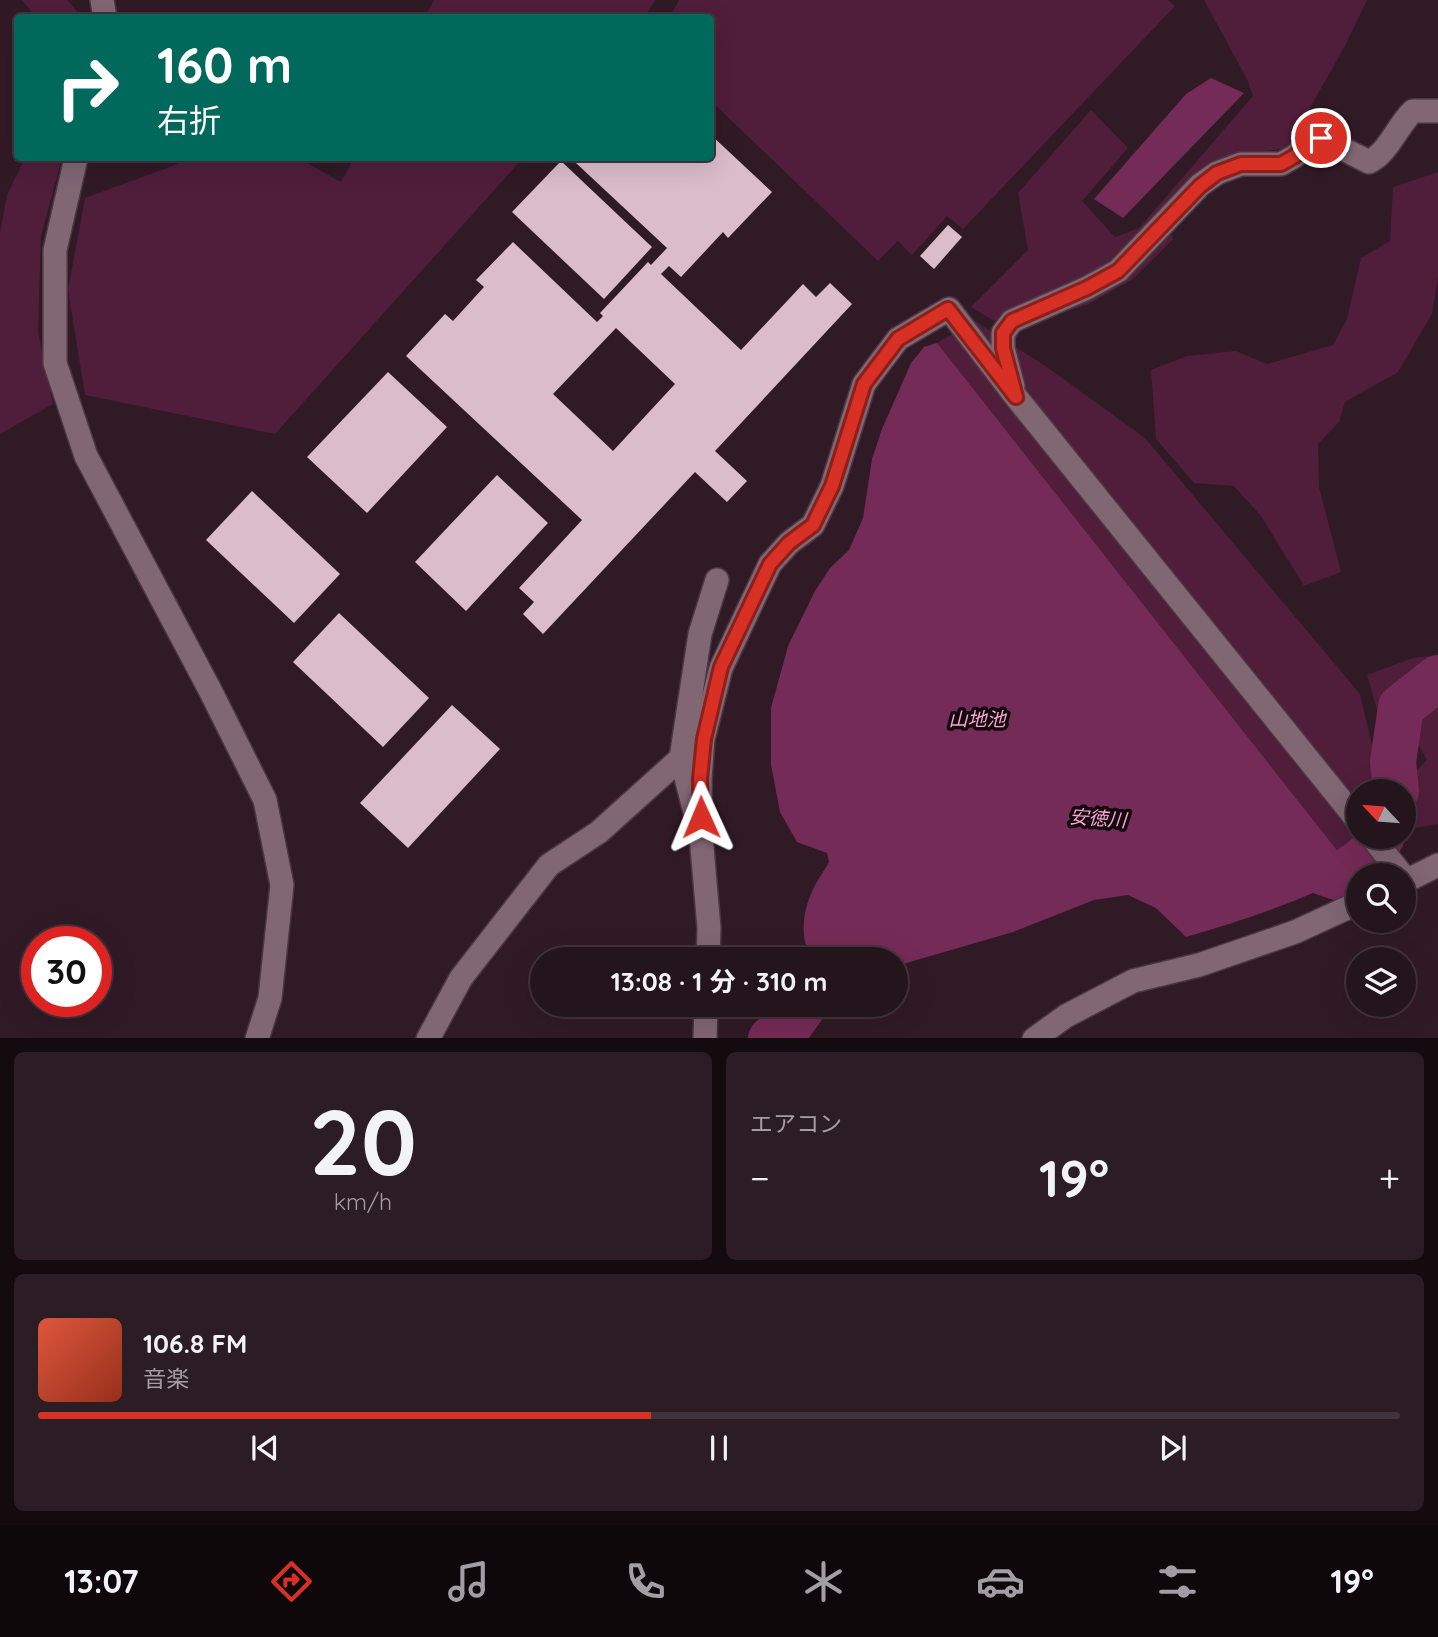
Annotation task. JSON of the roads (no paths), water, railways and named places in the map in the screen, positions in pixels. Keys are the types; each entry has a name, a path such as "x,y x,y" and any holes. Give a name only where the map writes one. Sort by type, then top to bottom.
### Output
{"street":[{"path":"1016,397 1003,348 1003,333 1012,321 1087,288 1118,271 1200,186 1217,173 1241,164 1281,164 1295,156 1312,140 1321,138 1369,162 1380,157 1413,111 1438,111"},
{"path":"75,161 55,250 55,363 86,456 265,800 282,885 270,998 257,1038"},
{"path":"708,947 700,779 704,739 721,667 770,564 789,543 813,525 832,486 864,384 898,339 948,309 1346,806"},
{"path":"701,836 681,758 700,634 717,580"},
{"path":"428,1038 461,978 549,865 599,832 681,758"},
{"path":"1381,849 1392,863"},
{"path":"1416,874 1438,865"},
{"path":"1034,1038 1066,1016 1133,981 1199,965 1295,932 1346,909"},
{"path":"705,1038 706,1017"}],"water":[{"path":"1211,78 1244,93 1123,218 1094,199 1186,94"},
{"name":"山地池","path":"937,343 1343,858 1346,878 1268,911 1186,937 1156,908 1128,895 1094,900 1013,932 908,963 908,947 808,947 804,937 806,908 829,862 827,853 797,842 780,812 771,765 771,708 788,646 815,591 830,568 849,550 863,518 872,459 882,429 911,363 924,347"}],"waterway":[{"name":"安徳川","path":"1395,779 1393,762 1401,707 1438,678"},
{"name":"安徳川","path":"1288,860 1337,877 1363,860 1373,849"},
{"name":"安徳川","path":"773,1038 784,1033 796,1017"}]}
